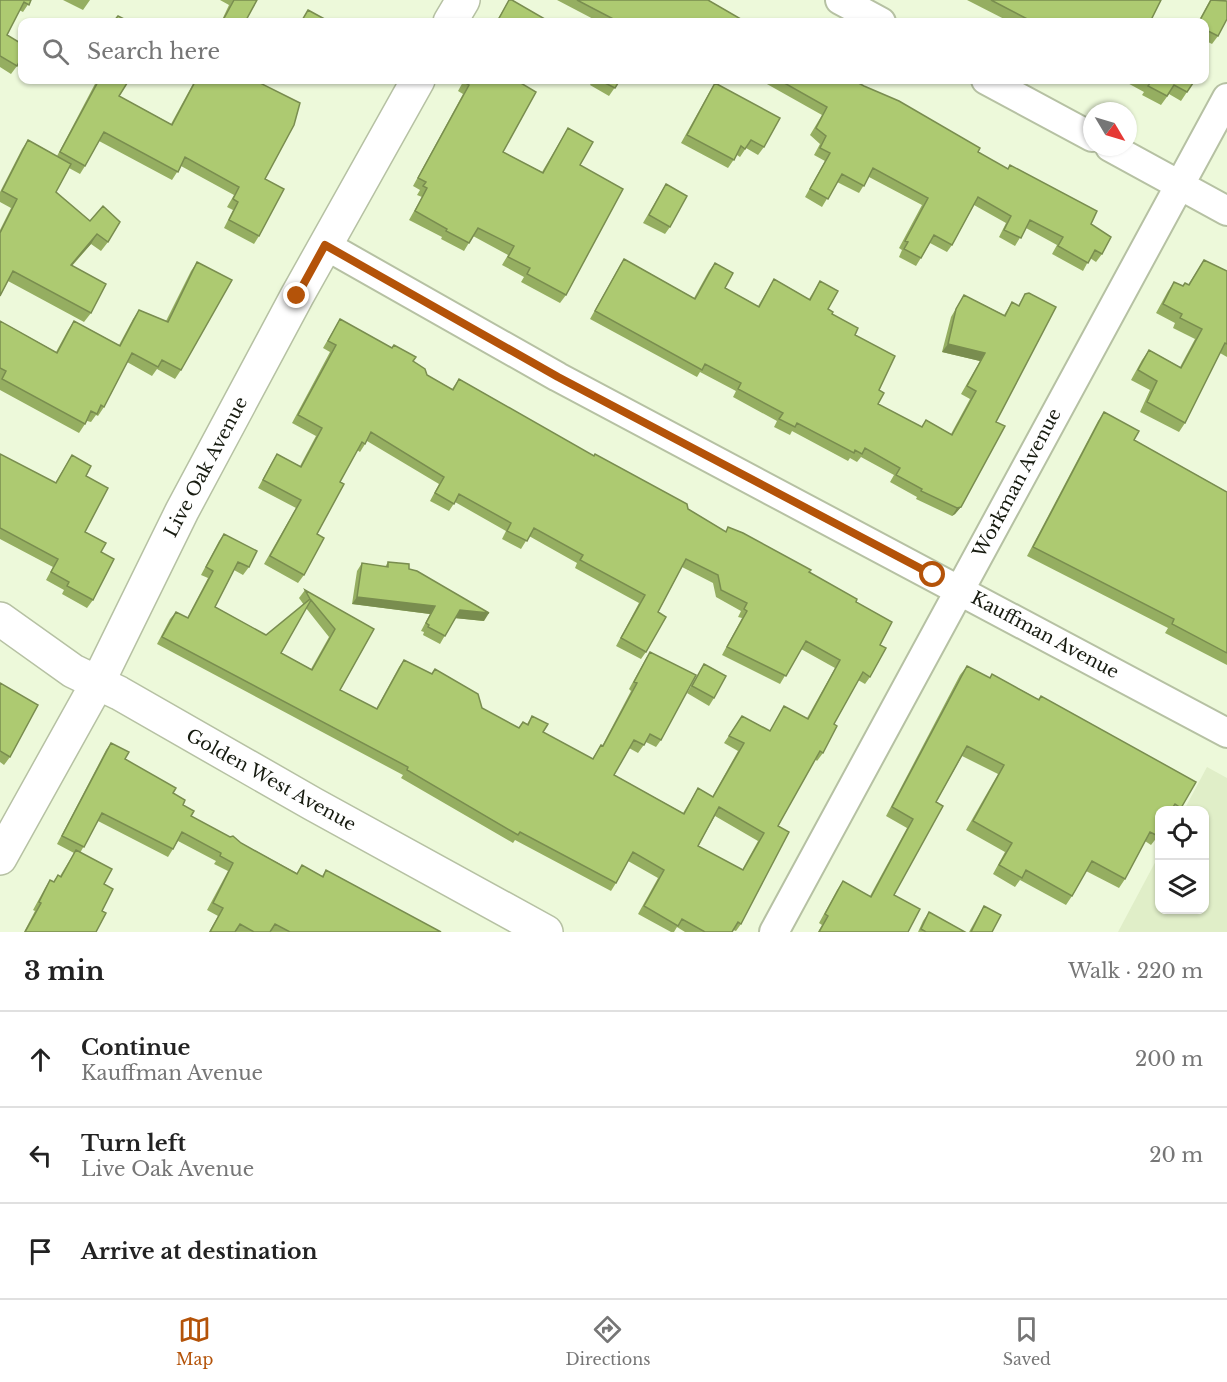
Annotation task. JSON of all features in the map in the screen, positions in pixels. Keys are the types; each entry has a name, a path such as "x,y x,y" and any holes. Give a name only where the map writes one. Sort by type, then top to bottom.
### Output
{"street":[{"path":"452,18 463,0"},
{"path":"840,0 874,18"},
{"name":"Live Oak Avenue","path":"0,858 98,682 188,501 325,245 416,84"},
{"path":"993,84 1083,132"},
{"name":"Workman Avenue","path":"774,932 1227,98"},
{"path":"1127,156 1227,211"},
{"name":"Kauffman Avenue","path":"325,245 558,377 1227,733"},
{"name":"Golden West Avenue","path":"0,619 53,658 546,932"}],"shaded area":[{"path":"1207,767 1227,778 1227,932 1118,932 1155,863 1155,914 1209,914 1209,806 1186,806"}],"building":[{"path":"0,0 31,0 29,5 24,2 7,35 18,42 17,66 0,56"},
{"path":"234,0 257,0 247,18 224,18"},
{"path":"509,0 512,0 543,18 499,18"},
{"path":"577,0 708,0 739,18 611,18"},
{"path":"991,0 1161,0 1152,18 1025,18"},
{"path":"1211,0 1227,1 1227,19 1218,36 1209,32 1209,18 1201,18"},
{"path":"308,10 323,18 303,18"},
{"path":"97,84 126,84 119,96 172,125 194,84 262,84 300,103 294,125 265,179 284,189 259,236 229,220 238,202 233,199 239,187 185,157 178,172 104,132 85,166 60,152"},
{"path":"467,84 522,84 536,92 503,152 543,173 568,128 593,142 580,165 623,189 566,295 527,274 530,268 508,257 514,246 478,228 469,243 415,211 427,188 423,186 426,182 418,178 469,85"},
{"path":"714,84 780,118 764,147 751,140 745,149 741,146 734,160 687,135"},
{"path":"786,84 860,84 899,101 980,148 978,152 1008,169 1010,165 1097,211 1091,224 1111,237 1102,254 1095,250 1088,263 1058,246 1063,237 1030,220 1021,238 1004,230 1011,216 978,197 952,245 934,235 921,258 904,249 908,242 905,241 928,198 873,168 864,186 842,174 828,199 810,189 830,153 820,148 826,136 816,128 827,107"},
{"path":"1149,84 1192,84 1187,92 1174,85 1167,96 1148,86"},
{"path":"28,140 71,164 56,192 90,221 103,206 120,222 108,242 97,234 71,265 106,284 91,313 13,271 0,296 0,233 17,199 2,191"},
{"path":"666,184 687,196 670,227 649,215"},
{"path":"624,259 695,299 715,263 733,273 725,288 759,307 774,279 810,300 820,281 838,291 828,309 833,312 832,314 858,328 855,335 895,356 879,390 884,393 878,404 922,427 926,420 952,435 976,391 967,386 985,353 948,344 956,309 964,295 1005,316 1012,302 1019,306 1025,294 1029,293 1056,307 996,422 1005,426 961,507 957,508 921,491 922,489 896,475 900,468 865,448 862,454 855,450 854,453 797,423 795,427 779,419 783,413 738,389 741,383 705,364 702,370 595,311"},
{"path":"1204,260 1227,271 1227,344 1225,343 1185,423 1147,402 1157,381 1138,370 1149,350 1181,368 1202,329 1180,318 1182,314 1163,304 1174,282 1183,286 1185,283 1189,285"},
{"path":"197,262 232,280 181,370 162,360 158,367 132,353 104,407 101,405 97,414 91,411 85,424 2,379 6,371 0,368 0,321 57,353 74,321 120,346 139,310 168,322"},
{"path":"340,319 392,348 394,345 416,357 413,361 425,369 427,375 453,390 459,379 594,456 595,454 687,504 688,509 726,532 728,527 743,533 811,570 809,572 892,622 880,645 886,648 870,677 863,672 834,724 837,726 823,753 820,751 778,826 789,832 741,924 738,922 732,932 705,932 682,919 678,926 644,906 664,870 633,852 616,883 520,832 518,835 407,770 408,767 162,637 176,612 188,618 213,571 206,567 224,534 257,551 249,567 238,562 215,607 266,635 310,599 305,590 374,629 340,690 377,709 404,660 432,674 435,669 478,694 482,708 519,728 523,722 528,725 532,716 548,724 543,732 593,759 601,745 603,746 637,683 634,682 650,652 696,675 661,740 650,734 644,745 634,740 614,775 684,814 698,788 713,797 744,743 729,736 742,716 770,731 784,706 808,719 840,660 806,641 786,676 727,647 747,611 744,609 747,603 721,590 718,575 686,559 658,612 666,617 646,652 621,638 645,595 580,560 583,555 534,528 527,541 507,531 511,523 459,494 454,504 435,493 444,477 371,432 365,444 362,442 340,482 344,484 317,534 324,538 304,575 270,556 301,500 263,480 277,454 301,467 322,428 298,415 336,345 328,341","holes":["311,600 335,629 312,670 281,653","719,807 764,833 743,870 698,846"]},
{"path":"1104,412 1139,431 1134,440 1227,492 1227,653 1172,624 1174,619 1033,547"},
{"path":"0,454 56,483 72,455 91,466 86,476 108,488 85,532 106,543 101,552 114,559 93,600 67,586 69,582 51,572 58,559 0,528"},
{"path":"388,562 409,564 409,569 417,571 489,613 460,610 445,636 428,627 426,623 435,606 357,597 362,563 388,567"},
{"path":"704,664 726,676 714,698 692,686"},
{"path":"967,666 990,678 992,674 1039,700 1041,696 1196,782 1182,806 1175,804 1174,806 1155,806 1155,834 1150,832 1125,879 1092,861 1072,896 1026,870 1022,878 999,865 1012,843 973,821 1004,765 967,746 936,802 943,806 894,895 920,909 908,932 819,932 828,916 825,914 843,881 871,897 913,819 892,807"},
{"path":"0,683 38,705 10,757 0,751"},
{"path":"111,743 129,752 125,759 176,788 173,793 185,800 183,805 194,811 191,816 230,837 233,836 241,843 297,874 302,865 323,877 326,870 441,932 290,932 275,924 270,932 254,932 240,924 235,932 210,932 223,908 213,903 233,863 220,856 221,853 182,832 173,849 102,813 84,847 62,836"},
{"path":"76,850 112,869 104,884 113,889 102,911 106,913 96,932 25,932 41,903 39,902 50,880 54,882 58,875 61,877"},
{"path":"984,906 1001,915 992,932 971,932"},
{"path":"929,912 965,932 926,932 921,929"}],"route":[{"path":"297,296 325,245 558,377 933,575"}]}
